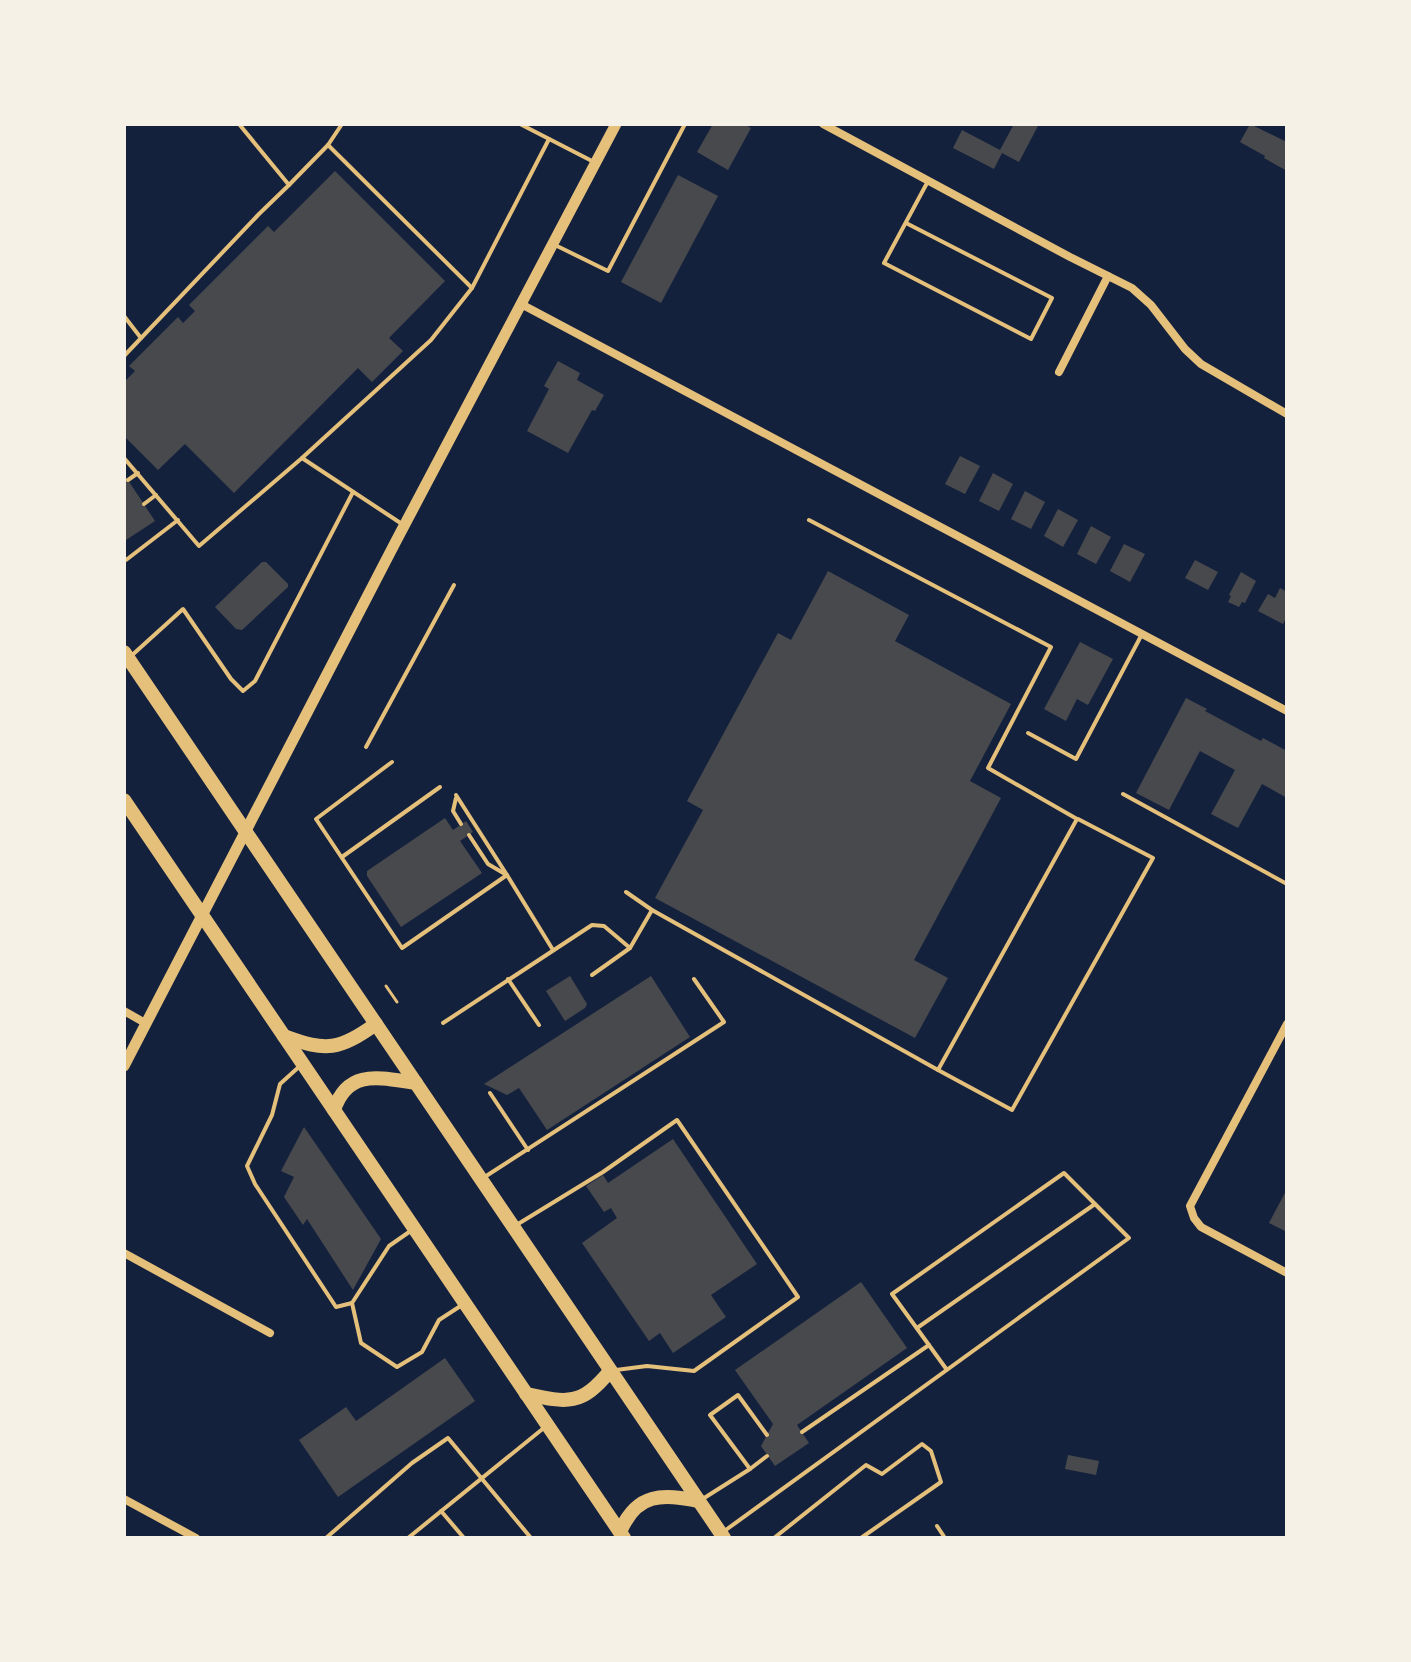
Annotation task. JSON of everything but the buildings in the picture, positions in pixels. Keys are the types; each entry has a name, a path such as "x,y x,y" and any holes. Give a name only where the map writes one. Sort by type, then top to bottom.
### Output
{"main road":[{"path":"126,655 722,1536"},
{"path":"124,800 619,1536"},
{"path":"284,1035 304,1043 333,1047 353,1040 376,1024"},
{"path":"334,1110 343,1091 358,1080 382,1078 416,1083"},
{"path":"526,1394 552,1400 583,1397 593,1391 610,1371"},
{"path":"619,1536 631,1512 650,1499 663,1496 699,1501"}],"street":[{"path":"124,1066 244,831 616,124"},
{"path":"823,124 1132,288 1151,305 1185,349 1201,364 1287,414"},
{"path":"1059,372 1108,276"},
{"path":"521,304 1287,711"},
{"path":"124,1011 147,1024"},
{"path":"1287,1024 1190,1206 1201,1227 1287,1273"},
{"path":"124,1253 270,1333"},
{"path":"124,1499 196,1538"}],"lane":[{"path":"239,124 289,185"},
{"path":"124,356 328,145 342,124"},
{"path":"520,124 595,163"},
{"path":"553,244 608,271 685,124"},
{"path":"124,458 199,546 302,458 431,340 472,288 549,139"},
{"path":"328,145 472,288"},
{"path":"906,223 1052,298 1031,339 884,263 928,181"},
{"path":"124,316 141,338"},
{"path":"302,458 404,525"},
{"path":"128,480 138,473"},
{"path":"126,655 183,609 231,679 243,691 255,681 353,492"},
{"path":"144,504 156,495"},
{"path":"124,558 126,560 178,520"},
{"path":"626,892 652,910 1012,1110 1153,858 988,768 1051,647 809,520"},
{"path":"366,747 454,585"},
{"path":"1028,733 1076,759 1142,633"},
{"path":"392,762 316,819 402,948 507,875"},
{"path":"342,857 440,787"},
{"path":"1123,794 1287,884"},
{"path":"461,824 453,811 456,795 553,950"},
{"path":"938,1070 1077,819"},
{"path":"469,835 488,864 507,875"},
{"path":"592,975 630,948 652,910"},
{"path":"443,1023 592,925 604,926 630,948"},
{"path":"508,979 539,1025"},
{"path":"481,1179 724,1022 694,979"},
{"path":"302,1063 280,1084 272,1115 247,1166 255,1184 336,1307 352,1303 389,1246 413,1229"},
{"path":"490,1093 528,1150"},
{"path":"513,1227 603,1172 677,1120 798,1297 694,1371 647,1366 610,1371"},
{"path":"722,1536 1129,1238 1064,1173 892,1294 947,1370"},
{"path":"917,1328 1095,1204"},
{"path":"352,1303 361,1343 397,1367 422,1352 439,1320 464,1303"},
{"path":"802,1432 929,1345"},
{"path":"750,1469 710,1415 738,1395 767,1435"},
{"path":"408,1538 547,1425"},
{"path":"326,1538 412,1463 448,1438 531,1538"},
{"path":"774,1538 866,1465 882,1474 922,1444 931,1451 941,1482 861,1538"},
{"path":"699,1501 767,1456"},
{"path":"441,1511 464,1538"},
{"path":"937,1526 945,1538"}],"path":[{"path":"386,986 397,1002"}]}
